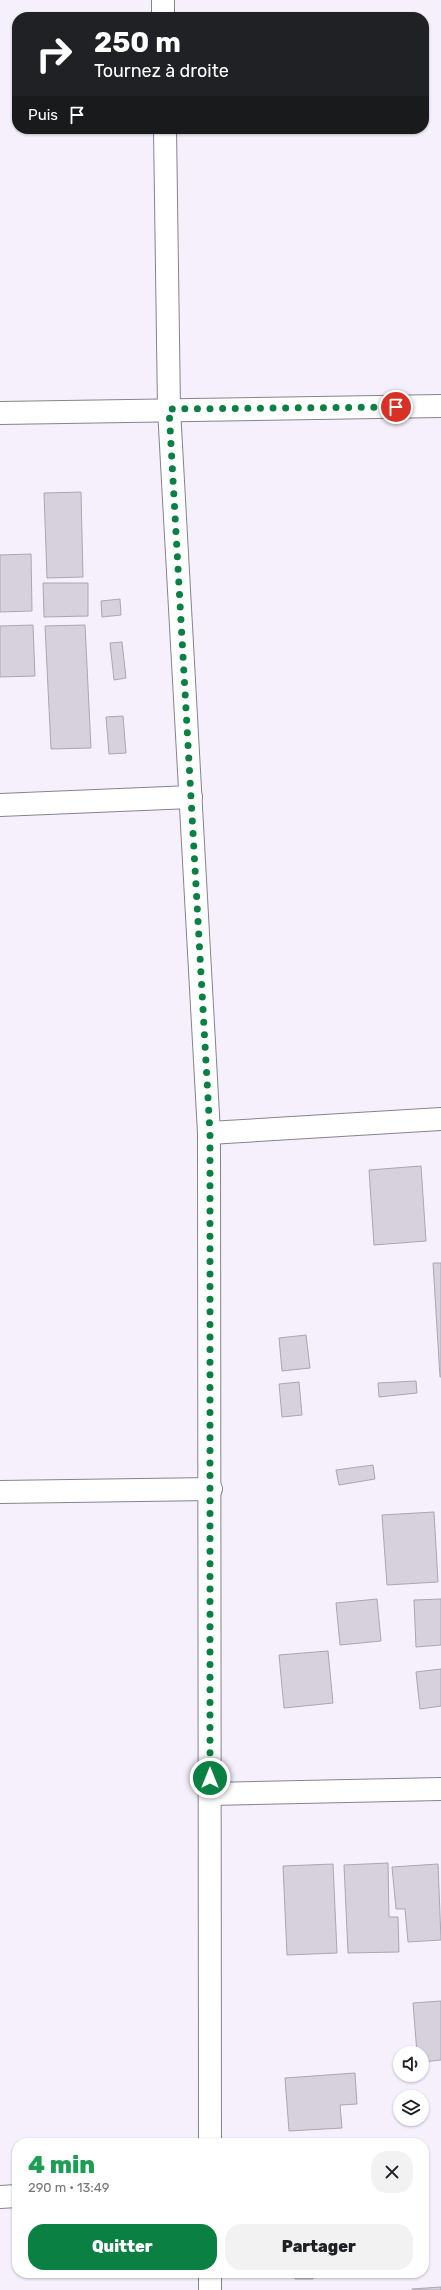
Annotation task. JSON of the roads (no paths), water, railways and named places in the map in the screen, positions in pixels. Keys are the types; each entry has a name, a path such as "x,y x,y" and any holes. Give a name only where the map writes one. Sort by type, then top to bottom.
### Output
{"street":[{"path":"163,0 163,12"},
{"path":"165,134 169,409 210,1133 210,2138"},
{"path":"0,413 169,409 441,406"},
{"path":"0,805 191,797"},
{"path":"210,1133 441,1119"},
{"path":"0,1492 210,1488"},
{"path":"210,1794 441,1789"},
{"path":"0,2197 12,2196"},
{"path":"210,2278 210,2290"}]}
